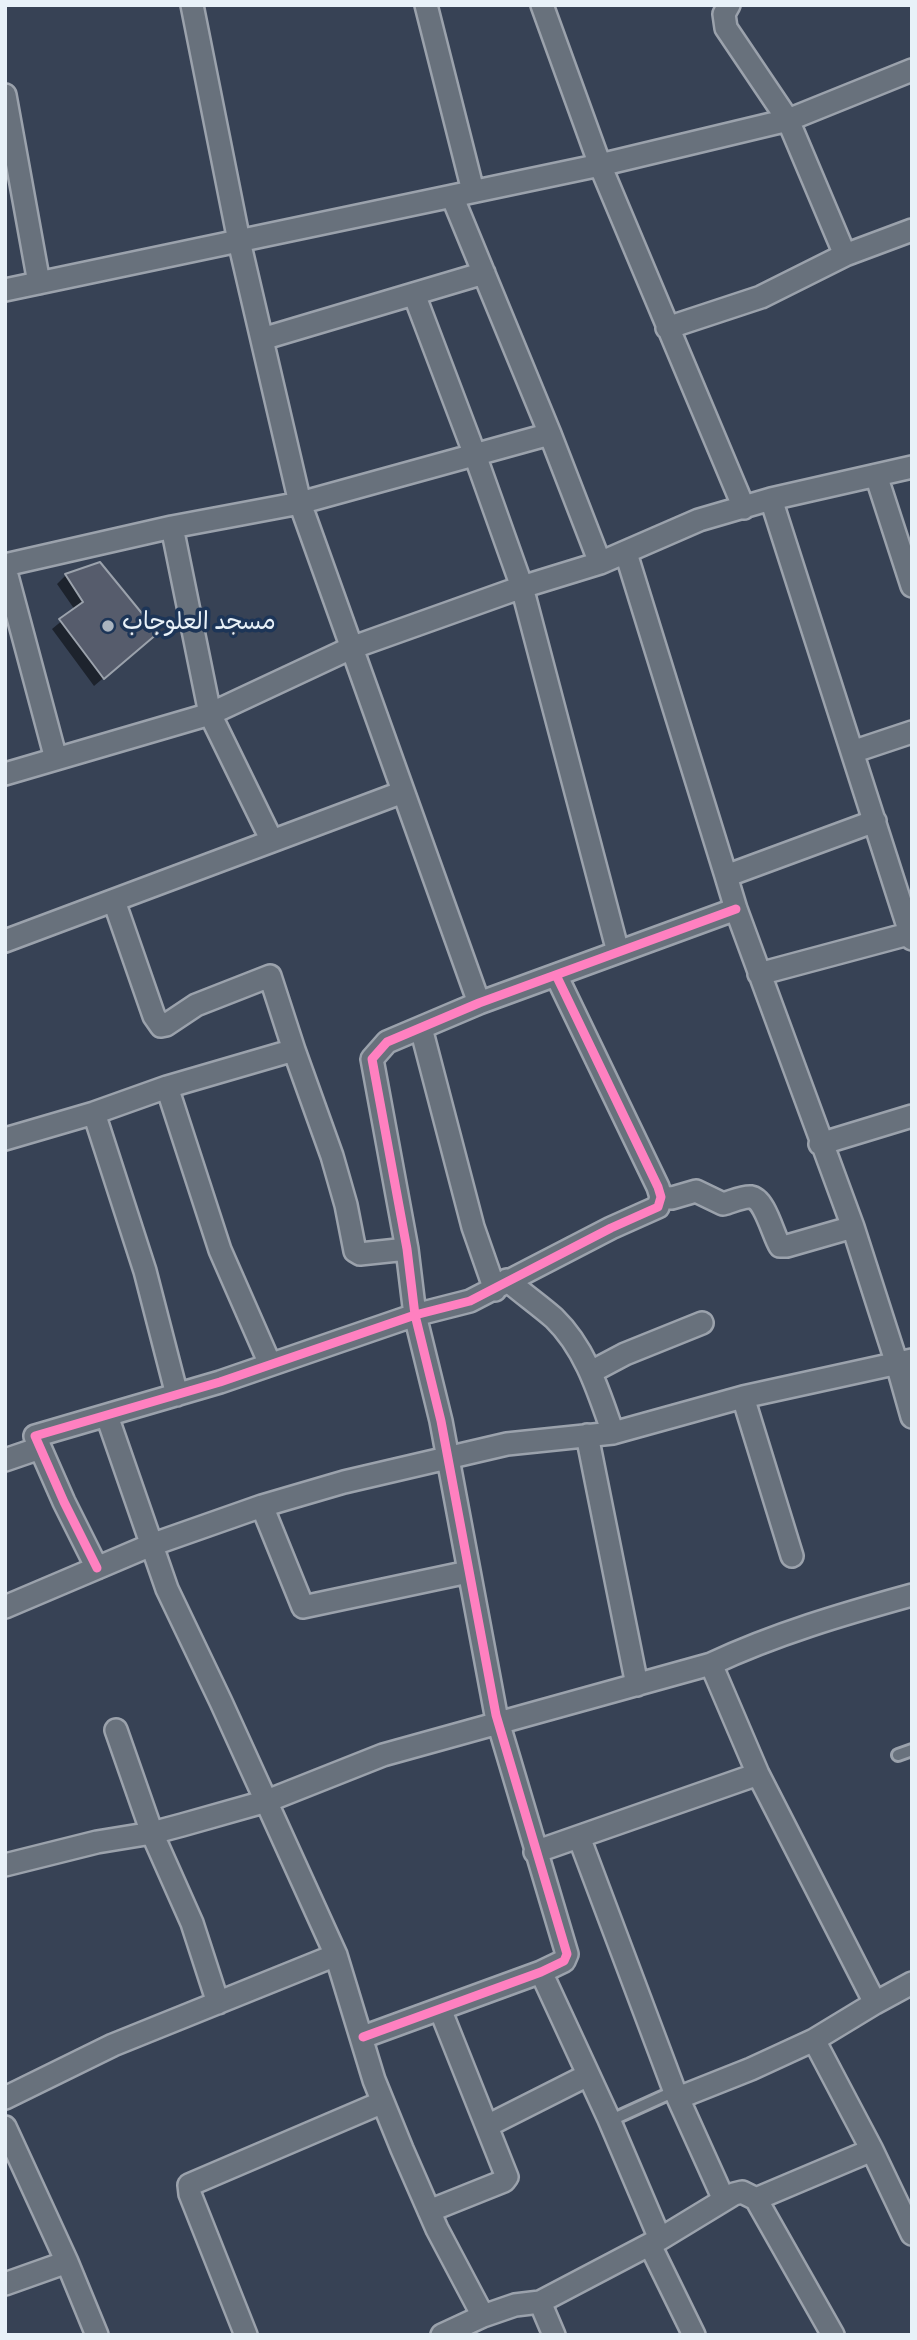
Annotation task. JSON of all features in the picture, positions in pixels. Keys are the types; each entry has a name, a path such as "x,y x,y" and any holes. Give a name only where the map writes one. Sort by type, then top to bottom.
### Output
{"street":[{"path":"192,5 239,241 300,503 479,1003"},
{"path":"426,5 473,191"},
{"path":"542,5 600,165 744,508"},
{"path":"729,5 724,14 726,28 788,120 845,255"},
{"path":"5,290 600,165 788,120 912,70"},
{"path":"5,95 39,283"},
{"path":"452,196 600,563"},
{"path":"667,328 761,297 845,255 912,230"},
{"path":"262,339 484,273"},
{"path":"414,294 522,587 618,953"},
{"path":"56,759 5,567 172,527 300,503 550,434"},
{"path":"5,774 210,714 351,648 522,587 600,563 699,520 771,499 912,467"},
{"path":"876,475 912,586"},
{"path":"759,974 911,935 771,499"},
{"path":"172,527 210,714 272,841"},
{"path":"626,553 736,909 820,1144 904,1362 912,1417"},
{"path":"852,752 912,732"},
{"path":"5,941 403,792"},
{"path":"726,876 875,821"},
{"path":"114,901 154,1016 161,1026 196,1005 270,976 332,1156 355,1251 360,1254 407,1249"},
{"path":"363,2037 541,1972 564,1961 567,1954 498,1723 441,1421 415,1315 407,1249 373,1059 387,1042 479,1003 736,909"},
{"path":"97,1568 35,1436 177,1395 415,1315 470,1301 658,1207 661,1197 556,975"},
{"path":"421,1028 473,1227 501,1285 555,1319 575,1343 591,1372 613,1433"},
{"path":"5,1139 294,1050"},
{"path":"167,1087 220,1250 270,1364"},
{"path":"94,1113 145,1271 177,1395"},
{"path":"820,1144 912,1116"},
{"path":"661,1197 671,1198 696,1191 723,1204 750,1196 757,1199 762,1206 780,1246 853,1227"},
{"path":"591,1372 625,1354 702,1323"},
{"path":"5,1607 152,1545 262,1506 344,1482 507,1444 613,1433 743,1396 904,1362"},
{"path":"743,1396 792,1556"},
{"path":"107,1416 167,1589 336,1955 383,2102 429,2211 483,2316"},
{"path":"587,1435 637,1685"},
{"path":"5,1460 40,1448"},
{"path":"262,1506 303,1607 468,1572"},
{"path":"5,1865 97,1842 152,1833 267,1801 383,1755 711,1664 748,1647 847,1613 912,1595"},
{"path":"711,1664 758,1774 875,2004"},
{"path":"116,1730 152,1833 192,1923 218,2003"},
{"path":"536,1852 758,1774"},
{"path":"579,1837 677,2095 724,2200"},
{"path":"5,2098 113,2045 336,1955"},
{"path":"541,1972 609,2121 694,2335"},
{"path":"677,2095 751,2069 814,2040 912,1983"},
{"path":"429,2211 504,2181 506,2177 440,2009"},
{"path":"814,2040 872,2150 912,2234"},
{"path":"486,2126 588,2075"},
{"path":"246,2335 189,2186 383,2102"},
{"path":"5,2127 97,2335"},
{"path":"755,2199 872,2150"},
{"path":"442,2335 463,2330 483,2316 515,2305 540,2302 655,2242 734,2194 742,2192 755,2199 833,2335"},
{"path":"5,2284 66,2262"},
{"path":"540,2302 554,2335"}],"lane":[{"path":"898,1755 912,1750"},
{"path":"609,2121 677,2095"}],"building":[{"name":"مسجد العلوجاب","path":"100,562 158,633 104,679 59,619 83,602 65,574"}],"cycle path":[{"path":"363,2037 541,1972 564,1961 567,1954 496,1715 441,1421 415,1315 407,1249 372,1059 387,1042 479,1003 736,909"},
{"path":"97,1568 35,1436 220,1382 415,1315 470,1301 611,1228 658,1207 661,1197 658,1187 556,975"}],"place":[{"name":"مسجد العلوجاب","path":"108,626"}]}
